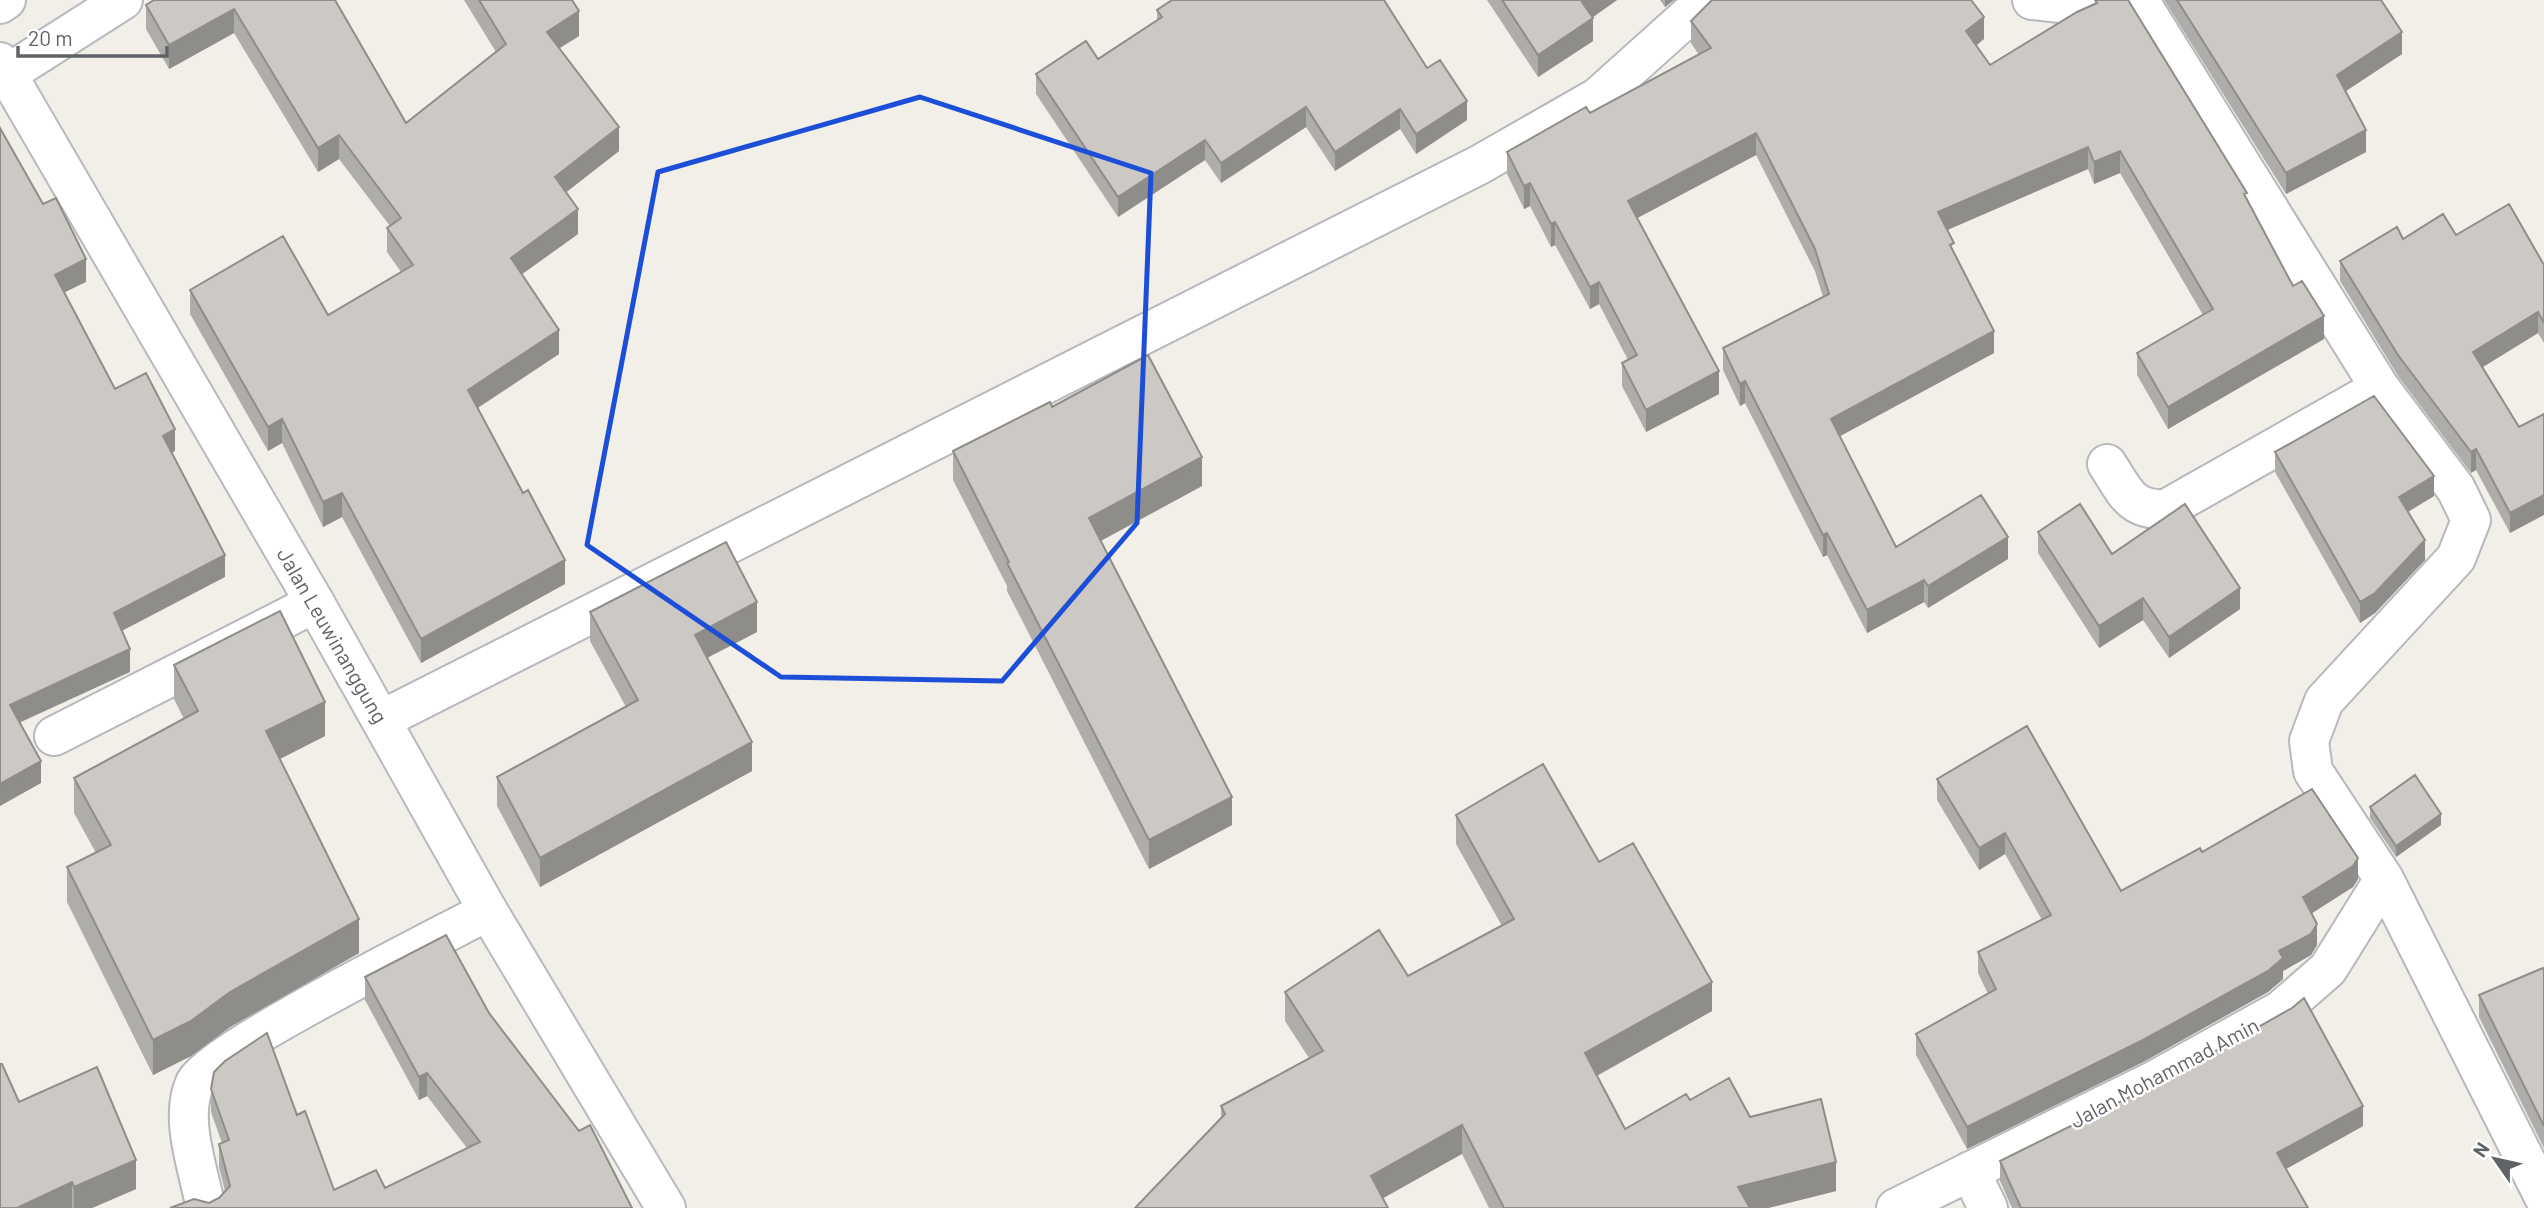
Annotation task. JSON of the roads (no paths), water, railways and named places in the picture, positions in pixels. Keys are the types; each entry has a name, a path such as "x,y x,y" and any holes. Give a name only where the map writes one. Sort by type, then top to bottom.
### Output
{"street":[{"path":"0,4 6,0"},
{"path":"2,69 123,0"},
{"path":"2032,0 2069,4 2086,0"},
{"path":"2139,0 2380,388 2456,489 2471,520 2456,558 2324,701 2309,741 2314,771 2384,879 2544,1197"},
{"path":"381,720 1479,165 1598,97 1686,7"},
{"name":"Jalan Leuwinanggung","path":"2,69 314,603 488,911 666,1208"},
{"path":"2107,464 2130,499 2145,510 2166,509 2380,388"},
{"path":"54,736 314,603"},
{"name":"Jalan Mohammad Amin","path":"1896,1208 2153,1081 2281,1010 2303,994 2328,969 2384,879"},
{"path":"202,1207 189,1118 190,1099 196,1081 211,1065 265,1031 488,911"},
{"path":"1970,1171 1988,1208"}]}
